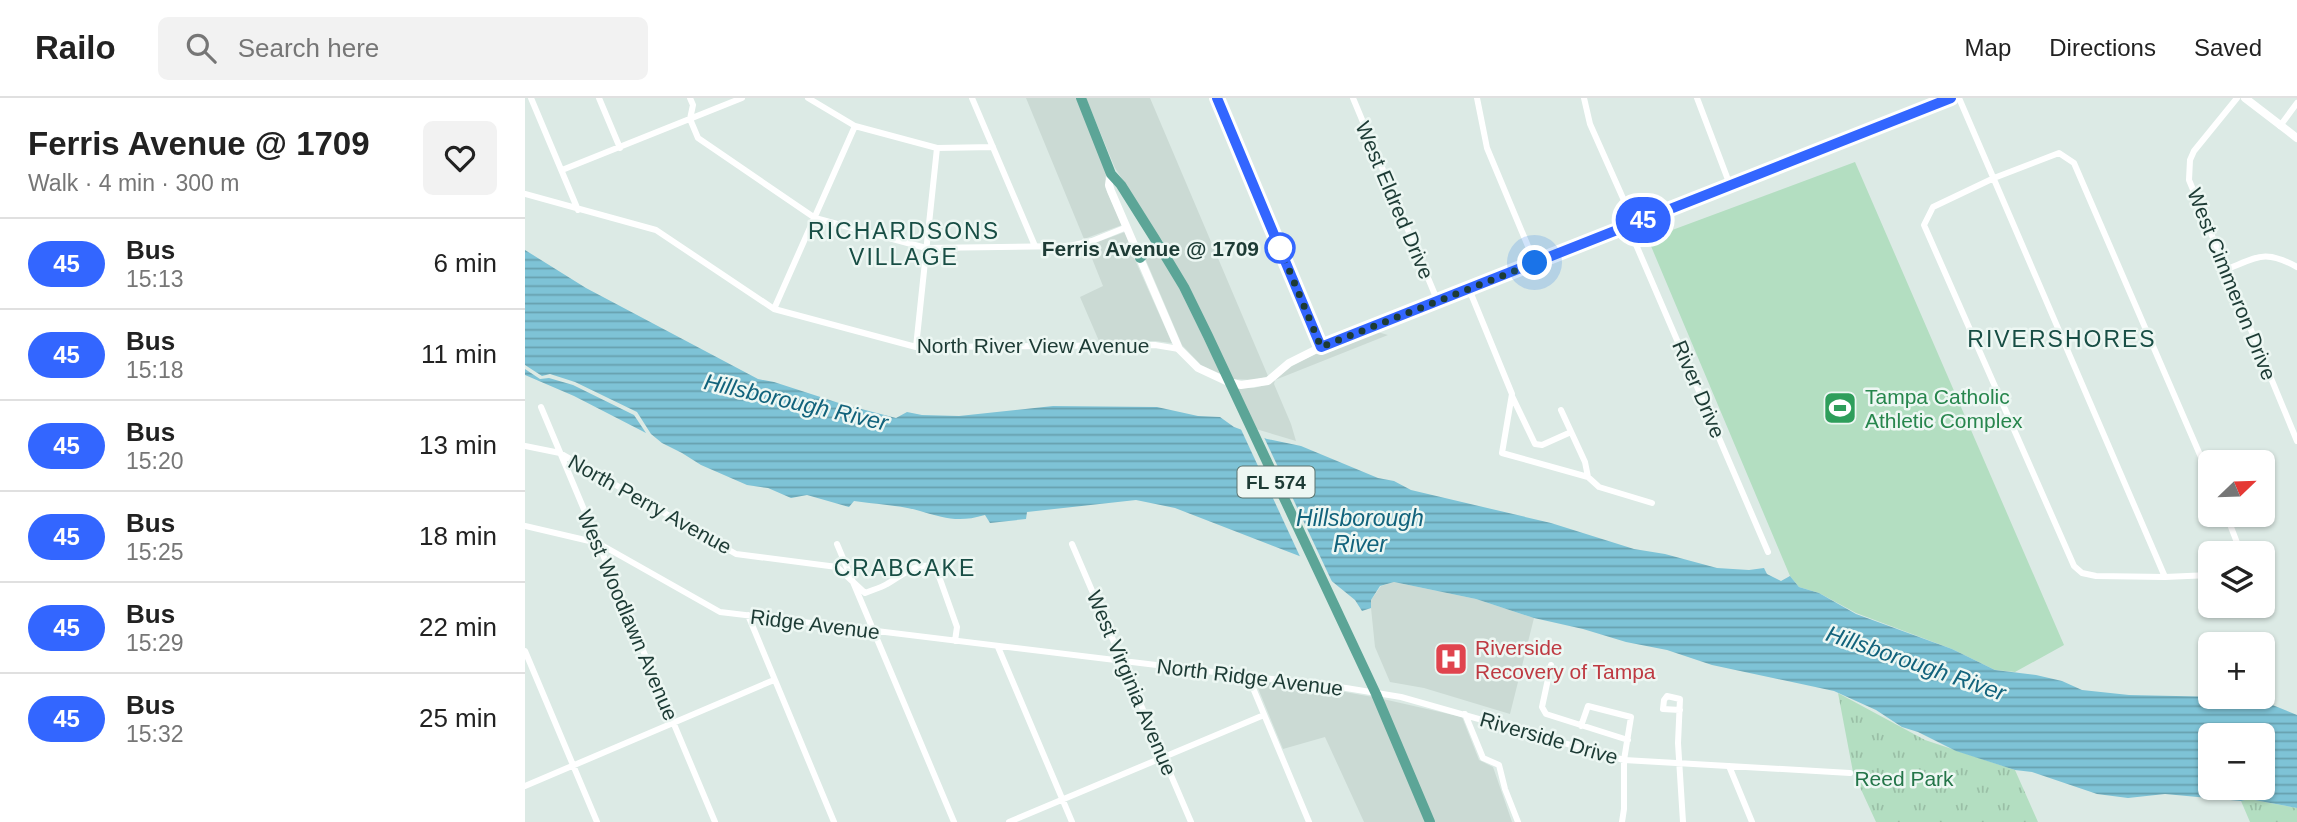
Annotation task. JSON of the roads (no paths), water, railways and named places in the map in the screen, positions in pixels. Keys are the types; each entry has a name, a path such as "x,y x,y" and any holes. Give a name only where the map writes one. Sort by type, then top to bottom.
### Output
{"main road":[{"name":"FL 574","path":"1081,98 1111,174 1160,246 1208,336 1376,694 1430,822"},
{"path":"1140,258 1148,250 1160,246"}],"street":[{"path":"531,98 578,210"},
{"path":"599,98 620,148"},
{"path":"690,98 693,104 691,119 698,138 815,218 926,248 1070,246 1092,241 1127,227"},
{"path":"562,170 742,98"},
{"path":"808,98 855,126 937,148 993,147"},
{"path":"972,98 1035,246"},
{"path":"1217,98 1321,347 1951,98"},
{"name":"West Eldred Drive","path":"1353,98 1438,302"},
{"path":"1478,98 1487,148 1535,263"},
{"name":"River Drive","path":"1584,98 1590,124 1768,552"},
{"path":"1697,98 1730,185"},
{"path":"1959,98 2165,577"},
{"name":"West Cimmeron Drive","path":"2237,98 2198,144 2190,160 2188,172 2191,188 2297,441"},
{"path":"2245,98 2297,138"},
{"path":"2280,126 2297,103"},
{"path":"774,309 855,126"},
{"path":"916,347 937,148"},
{"path":"2198,450 2074,163 2059,153 1994,178 1933,207 1924,225 2074,566 2089,576 2198,576"},
{"path":"1111,174 1109,186 1179,349"},
{"name":"North River View Avenue","path":"525,194 656,230 774,309 916,347 1155,345 1179,349 1198,368 1241,385 1268,380 1289,363 1321,347"},
{"path":"2225,270 2263,255 2274,256 2297,267"},
{"path":"1469,289 1511,394 1535,444 1542,445 1571,432"},
{"path":"1511,394 1502,453 1588,477 1599,487 1652,503"},
{"name":"West Woodlawn Avenue","path":"541,407 715,822"},
{"path":"1561,410 1588,477"},
{"name":"North Perry Avenue","path":"525,446 560,453 736,554 837,567 853,582"},
{"name":"Ridge Avenue","path":"525,526 598,543 720,612 1123,662"},
{"path":"837,544 954,822"},
{"name":"West Virginia Avenue","path":"1072,544 1191,822"},
{"path":"853,582 865,593 890,582 911,568 936,568 957,627 955,641"},
{"path":"748,615 834,822"},
{"path":"998,647 1072,822"},
{"path":"525,651 597,822"},
{"name":"North Ridge Avenue","path":"1123,662 1346,688 1376,694"},
{"path":"1551,666 1542,707 1546,714 1628,740"},
{"path":"1248,676 1308,822"},
{"path":"525,786 774,680"},
{"name":"Riverside Drive","path":"1376,694 1401,697 1465,714 1624,760 1680,761 1850,774"},
{"path":"1581,726 1588,706 1631,717 1624,760 1622,822"},
{"path":"1680,710 1683,822"},
{"path":"1465,714 1483,758 1499,765 1518,822"},
{"path":"1009,822 1264,715"},
{"path":"1729,766 1752,822"}],"water":[{"name":"Hillsborough River","path":"525,250 586,288 758,379 842,404 896,418 907,412 959,416 1053,406 1157,407 1198,416 1220,417 1234,427 1267,439 1301,446 1411,490 1551,523 1634,549 1717,568 1764,568 1767,574 1781,581 1790,576 1799,587 1819,593 1856,614 1952,649 1995,670 2036,675 2062,681 2082,690 2129,695 2198,696 2198,709 2275,709 2275,706 2297,715 2297,808 2254,800 2275,800 2275,723 2198,723 2198,797 2165,794 2128,798 2097,794 1956,751 1902,727 1876,710 1834,691 1712,665 1667,650 1534,618 1476,599 1394,582 1380,586 1371,600 1371,608 1362,611 1355,600 1302,557 1175,508 1136,500 1027,512 1026,519 990,523 985,515 952,519 887,505 854,501 849,507 807,495 791,498 768,488 747,485 701,465 651,434 637,412 575,382 550,374 542,376 525,365"},
{"path":"525,369 540,379 549,378 573,385 634,415 646,433 574,396 525,375"}],"place":[{"name":"Ferris Avenue @ 1709","path":"1280,248"},
{"name":"Tampa Catholic Athletic Complex","path":"1840,408"},
{"name":"Riverside Recovery of Tampa","path":"1451,659"}],"district":[{"name":"RICHARDSONS VILLAGE","path":"904,244"},
{"name":"RIVERSHORES","path":"2062,339"},
{"name":"CRABCAKE","path":"905,568"}],"park label":[{"name":"Reed Park","path":"1904,778"}]}
